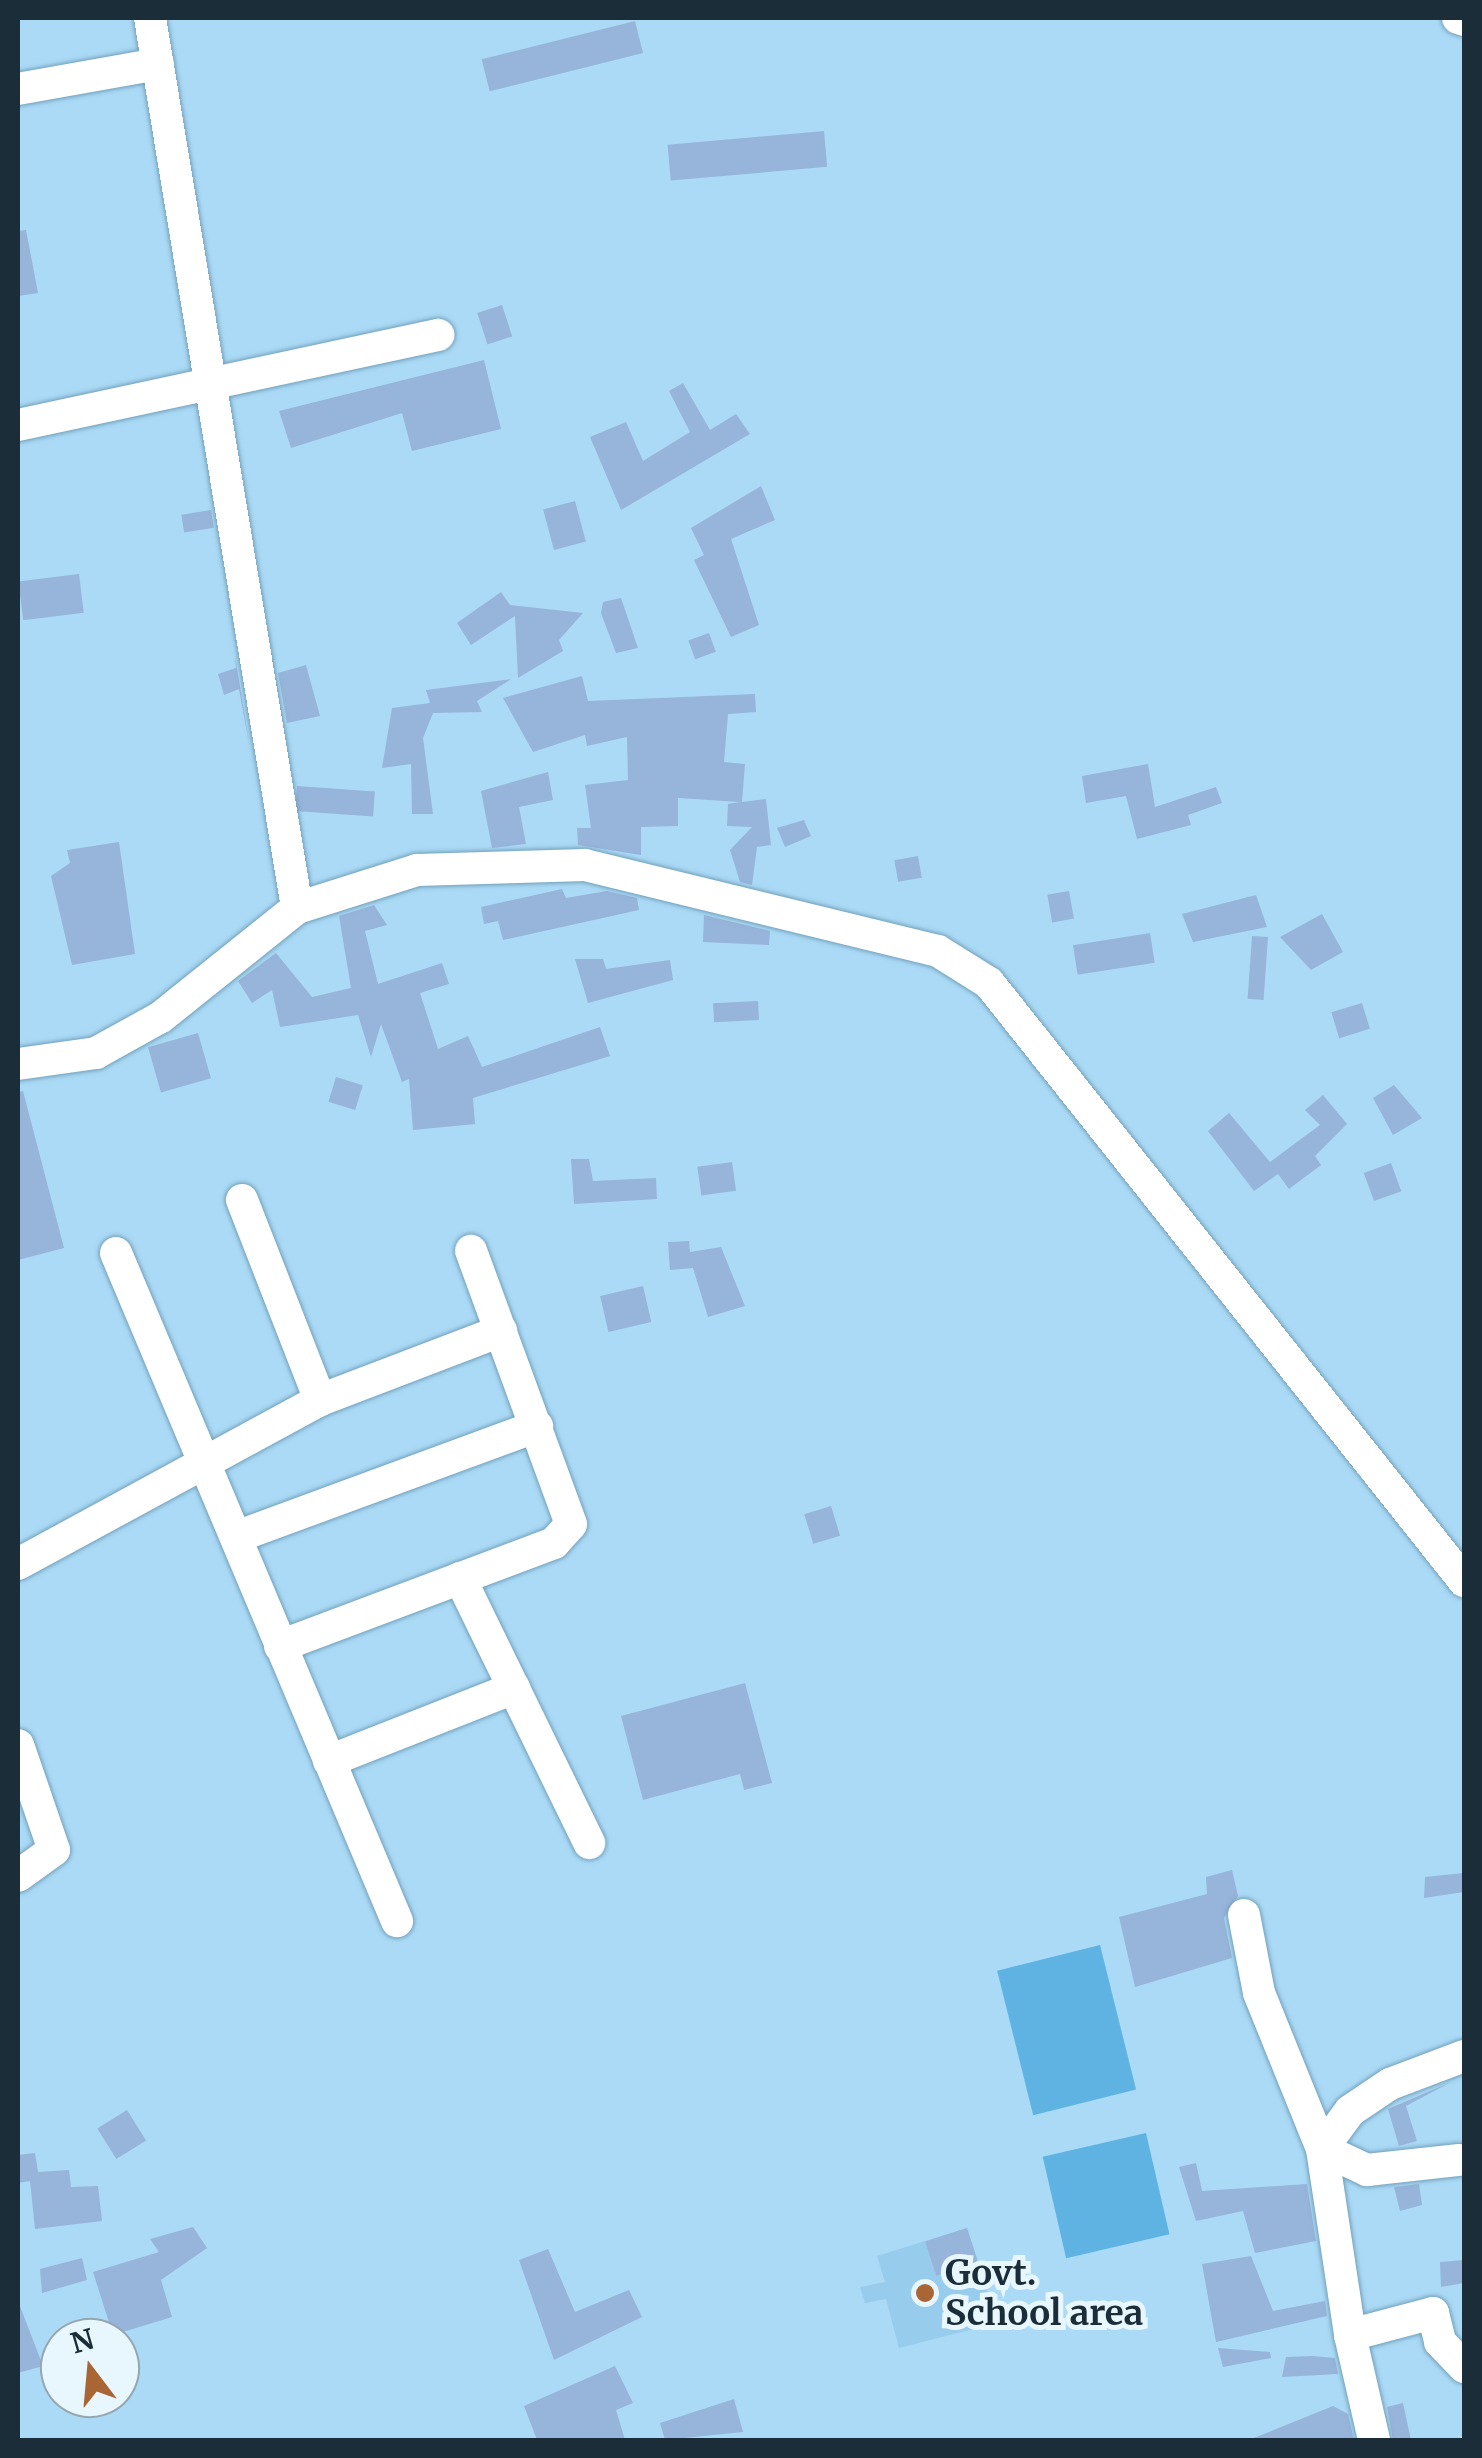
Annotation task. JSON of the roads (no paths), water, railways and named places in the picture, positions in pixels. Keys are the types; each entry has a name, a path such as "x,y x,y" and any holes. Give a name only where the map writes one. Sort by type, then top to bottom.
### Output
{"street":[{"path":"150,18 297,908"},
{"path":"18,89 158,64"},
{"path":"18,426 438,335"},
{"path":"18,1064 96,1054 161,1017 297,908 417,870 585,865 938,952 990,984 1464,1582"},
{"path":"242,1200 320,1400"},
{"path":"280,1646 554,1543 571,1524 471,1251"},
{"path":"116,1253 397,1920"},
{"path":"18,1564 320,1400 501,1331"},
{"path":"236,1537 536,1426"},
{"path":"460,1578 589,1843"},
{"path":"330,1761 514,1688"},
{"path":"18,1744 54,1850 18,1876"},
{"path":"1244,1916 1259,1993 1322,2149 1350,2334 1374,2440"},
{"path":"1322,2149 1350,2111 1390,2084 1464,2056"},
{"path":"1322,2149 1367,2170 1459,2160"},
{"path":"1350,2334 1433,2313 1440,2342 1464,2367"}],"place":[{"name":"Govt. School area","path":"925,2293"}]}
